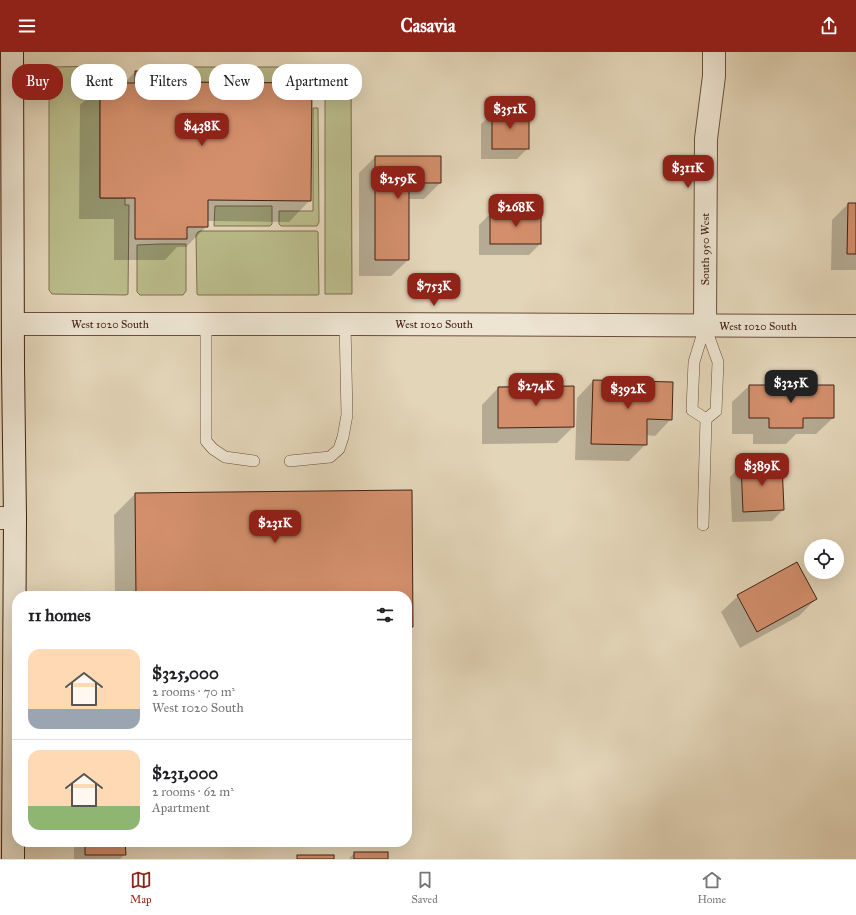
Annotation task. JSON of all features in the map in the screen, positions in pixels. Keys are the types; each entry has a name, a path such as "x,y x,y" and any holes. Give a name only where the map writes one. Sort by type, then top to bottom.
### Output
{"street":[{"path":"12,52 13,324 8,518 13,591"},
{"name":"South 950 West","path":"705,326 706,139 714,76 714,52"},
{"name":"West 1020 South","path":"13,324 856,326"},
{"path":"13,847 13,859"}],"lane":[{"path":"206,324 206,441 213,449 224,457 254,461"},
{"path":"290,461 330,457 339,449 347,415 345,324"},
{"path":"705,326 694,362 692,410 706,419"},
{"path":"703,525 706,419 716,411 718,362 705,326"}],"green space":[{"path":"63,67 71,67 71,100 100,100 100,198 125,198 125,205 129,205 128,294 126,295 52,294 49,290 49,100 63,100"},
{"path":"201,67 209,67 209,83 201,82"},
{"path":"264,67 272,67 272,83 264,83"},
{"path":"325,100 351,100 352,294 325,294"},
{"path":"313,108 318,108 319,222 317,226 281,226 279,224 279,211 313,211"},
{"path":"215,206 272,206 272,224 270,226 214,226"},
{"path":"201,231 318,232 319,294 198,295 196,235"},
{"path":"186,244 186,291 183,295 140,295 137,292 137,245"}],"building":[{"path":"201,82 209,82 209,100 264,100 264,83 272,83 272,100 312,100 311,201 208,200 208,227 187,227 187,239 135,239 135,198 100,198 100,100 127,100 127,83 135,83 135,100 201,100"},
{"path":"492,112 529,112 529,149 492,149"},
{"path":"375,156 441,156 441,183 409,183 409,260 375,260"},
{"path":"848,203 856,203 856,254 847,254"},
{"path":"490,213 541,213 541,244 490,244"},
{"path":"593,380 673,382 672,420 647,419 647,445 591,444"},
{"path":"749,385 834,385 834,418 803,418 803,428 769,428 769,418 749,418"},
{"path":"574,386 574,427 498,428 498,387"},
{"path":"782,463 784,510 743,512 741,464"},
{"path":"412,490 413,627 412,591 136,591 135,493"},
{"path":"797,562 804,575 804,579 806,579 817,599 757,632 737,595"},
{"path":"85,847 125,847 126,855 85,855"},
{"path":"354,852 388,852 388,859 354,859"},
{"path":"297,855 334,855 334,859 297,859"}]}
